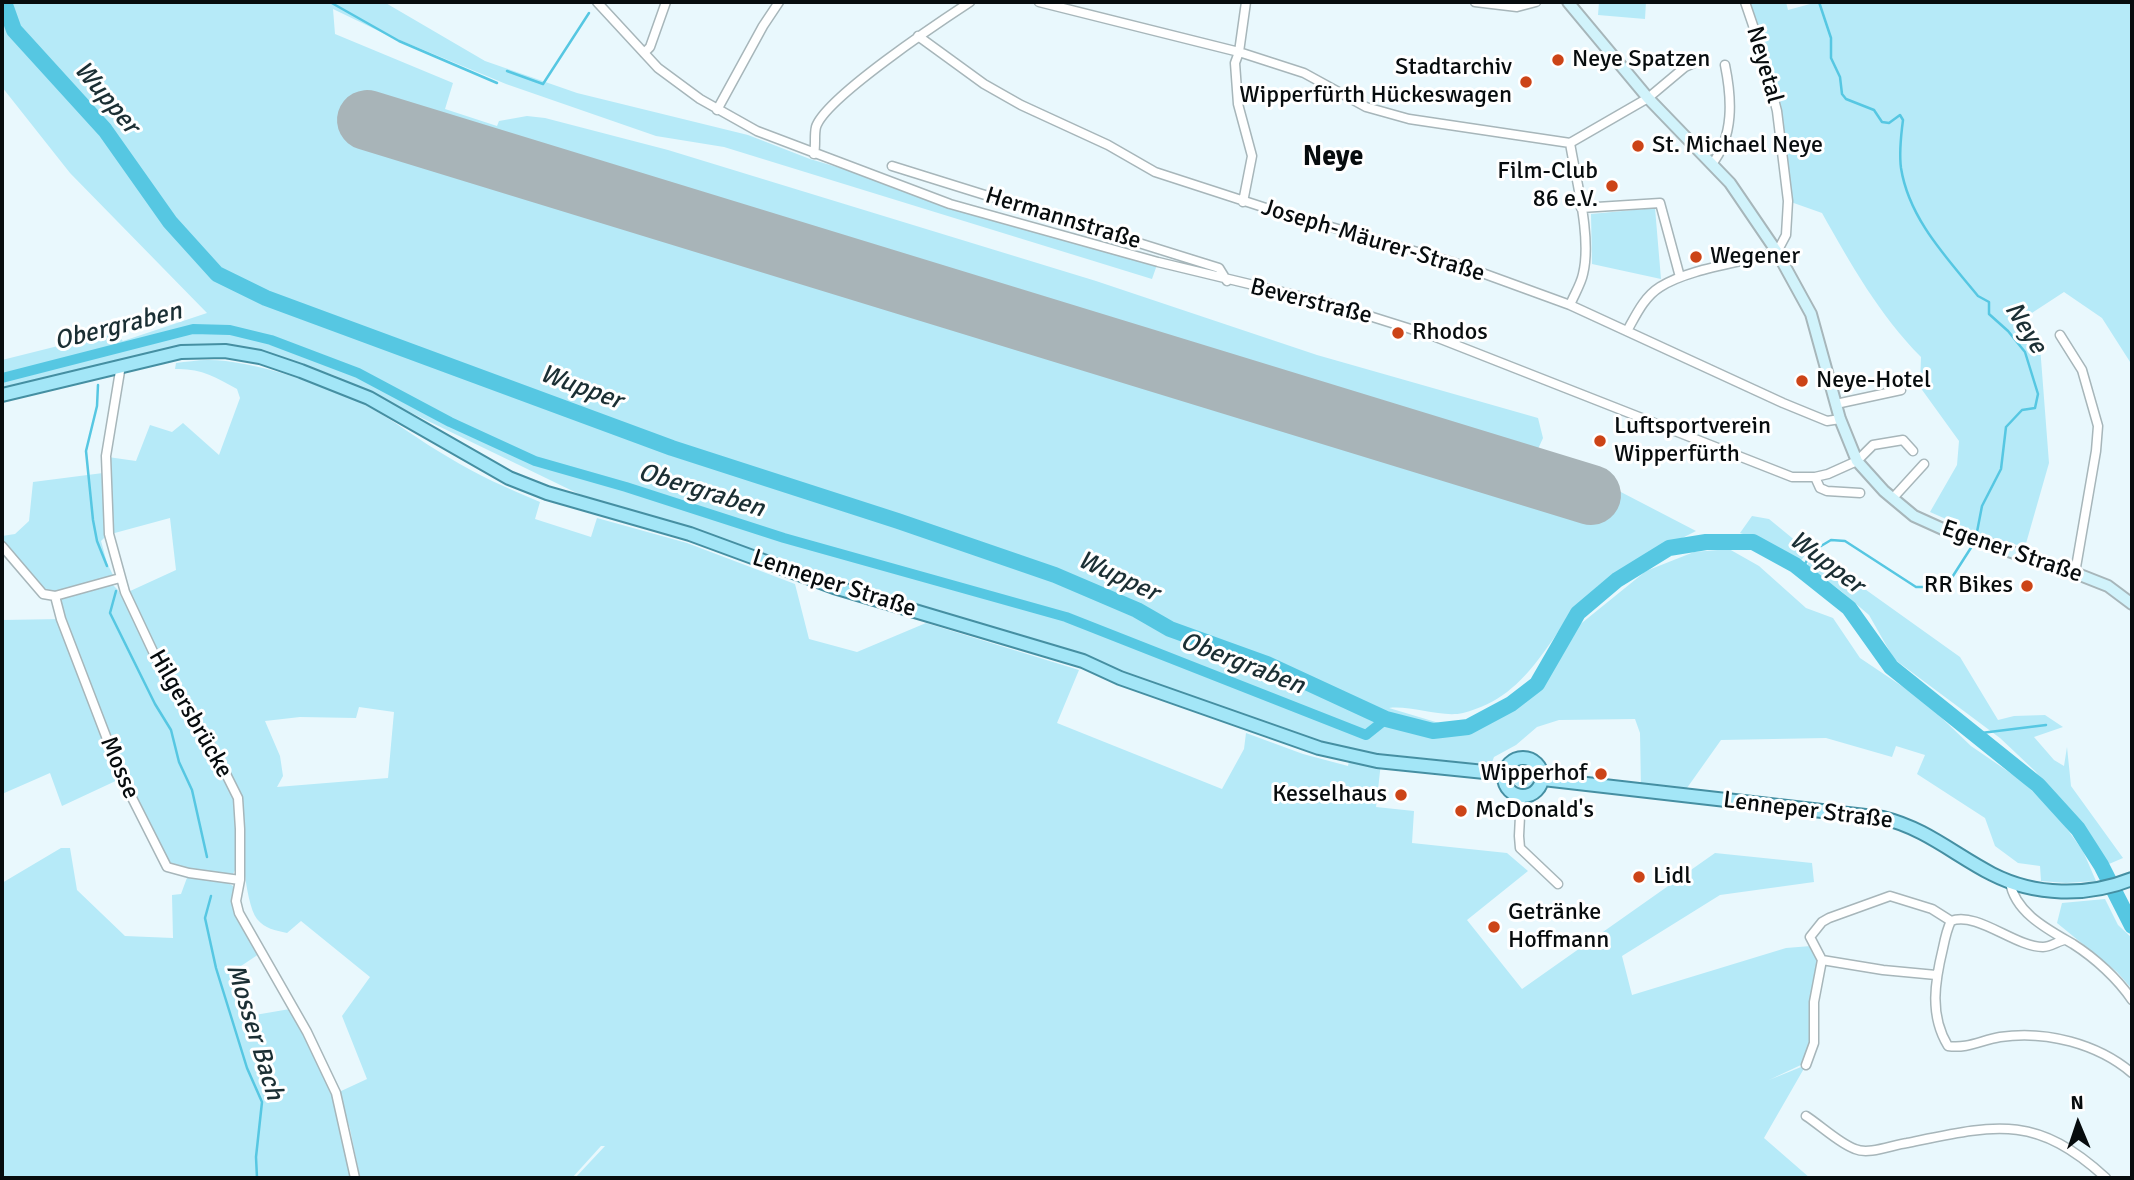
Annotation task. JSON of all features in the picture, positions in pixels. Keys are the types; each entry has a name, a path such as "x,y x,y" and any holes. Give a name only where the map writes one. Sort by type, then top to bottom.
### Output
{"main road":[{"name":"Lenneper Straße","path":"121,365 181,352 225,351 301,371 369,398 509,478 547,493 690,534 834,587 1083,661 1120,678 1318,748 1377,761 1504,774"},
{"path":"2,395 121,365"},
{"path":"1525,757 1531,758 1540,766 1543,779 1533,794 1521,796 1506,786 1504,774 1511,761 1525,757"},
{"name":"Lenneper Straße","path":"1543,779 1883,818 1915,827 1991,874 2039,890 2096,890 2132,879"}],"street":[{"name":"Beverstraße","path":"597,2 658,68 717,110 757,131 814,154 950,204 1227,281 1328,303 1433,336 1792,477 1815,477 1857,461 1878,444 1903,440 1913,451"},
{"path":"644,53 650,47 666,2"},
{"path":"717,110 779,2"},
{"path":"814,154 816,127 822,116 918,36 970,2"},
{"path":"1039,2 1239,52 1304,73 1366,107 1409,119 1570,143 1648,98 1685,67 1696,62"},
{"path":"1243,202 1252,156 1238,104 1235,63 1246,2"},
{"path":"1475,2 1517,7 1536,2"},
{"name":"Egener Straße","path":"1568,2 1648,98 1730,183 1777,252 1811,314 1840,419 1857,461 1893,499 1914,516 1962,537 2108,586 2132,604"},
{"name":"Neyetal","path":"1745,2 1762,49 1777,111 1788,201 1786,235 1777,252"},
{"name":"Joseph-Mäurer-Straße","path":"918,36 984,84 1021,105 1108,145 1155,172 1243,202 1451,262 1570,305 1827,421 1840,419"},
{"path":"1712,164 1720,153 1729,129 1726,65"},
{"path":"1570,143 1586,254 1583,275 1570,305"},
{"name":"Hermannstraße","path":"892,166 1219,268 1227,281"},
{"path":"1581,208 1660,203 1680,277"},
{"path":"1628,331 1641,306 1658,288 1680,277 1777,252"},
{"path":"2060,335 2082,370 2098,426 2075,573"},
{"name":"Hilgersbrücke","path":"121,365 106,456 108,534 120,578 165,677 216,754 238,798 240,880"},
{"path":"1836,404 1901,390"},
{"path":"1893,499 1924,464"},
{"path":"1815,477 1820,488 1827,491 1860,493"},
{"path":"2,546 43,594 55,596 120,578"},
{"name":"Mosse","path":"55,596 61,619 122,778 167,867 188,873 240,880"},
{"path":"1521,796 1520,848 1558,884"},
{"path":"240,880 236,901 239,913 307,1032 336,1093 355,1178"},
{"path":"2010,882 2011,891 2022,908 2112,975 2132,1000"},
{"path":"1806,1065 1814,1043 1814,1002 1822,960 1810,937 1822,922 1890,896 1932,909 1951,921 1967,919 2031,946 2043,947 2064,940"},
{"path":"1951,921 1934,992 1940,1033 1948,1046 1959,1048 2000,1037 2034,1036 2073,1043 2104,1053 2132,1073"},
{"path":"1822,960 1936,975"},
{"path":"1806,1116 1856,1150 1984,1129 2026,1130 2048,1137 2068,1148 2088,1161 2106,1178"}],"shaded area":[{"path":"2,2 384,2 485,61 577,93 748,135 810,159 1158,262 1152,279 724,147 656,136 506,84 385,34 333,9 335,34 453,83 445,109 497,126 499,121 527,116 545,118 668,150 1096,281 1317,355 1538,418 1543,438 1538,449 1696,531 1632,563 1597,587 1580,604 1524,677 1487,704 1455,714 1389,708 1469,732 1517,702 1542,677 1562,639 1646,571 1694,552 1729,549 1759,566 1806,608 1833,618 1860,658 1924,701 1971,746 2022,781 2057,815 2083,851 2096,881 2041,881 2040,866 2018,863 1995,846 1985,818 1917,774 1925,755 1896,746 1892,757 1826,738 1721,740 1682,795 1641,789 1640,733 1635,719 1559,720 1537,727 1516,745 1494,757 1491,765 1382,754 1376,807 1414,811 1412,843 1507,853 1528,871 1467,920 1522,989 1715,853 1812,863 1814,882 1720,895 1622,956 1632,995 1786,948 1811,946 1818,960 1811,1003 1810,1045 1803,1064 1769,1080 1806,1065 1764,1138 1810,1178 575,1178 605,1146 601,1146 572,1178 360,1178 339,1092 367,1079 342,1016 370,977 301,921 287,933 267,927 257,919 246,883 239,809 236,868 233,874 226,875 168,863 122,778 62,806 50,773 2,794 2,620 61,619 60,598 112,584 118,590 159,667 128,592 176,570 170,518 111,534 108,457 136,461 150,425 172,432 183,423 219,455 240,398 237,389 200,372 175,369 176,363 226,361 311,382 367,406 459,464 540,502 535,519 591,537 597,518 687,543 795,584 809,639 857,652 926,623 1079,670 1057,723 1222,789 1244,749 1246,733 1303,754 1348,766 1351,751 1251,720 1085,655 858,587 692,529 581,495 333,375 282,358 229,346 180,347 2,390 2,360 114,332 123,341 207,313 70,173 2,87","holes":["359,707 394,712 388,778 277,787 283,776 280,756 265,721 300,717 356,718"]},
{"path":"1599,2 1646,2 1645,19 1598,15"},
{"path":"1745,2 1786,2 1788,10 1810,2 2132,2 2132,365 2102,318 2064,292 2018,322 2040,346 2049,463 2025,547 1987,537 1930,512 1957,465 1959,441 1920,387 1921,357 1879,307 1822,213 1788,201 1777,111"},
{"path":"1655,208 1661,279 1592,264 1591,214"},
{"path":"103,473 106,536 101,541 113,575 54,592 47,591 4,544 2,536 15,534 29,521 33,482"},
{"path":"1752,516 1769,519 1808,551 1800,562 1769,543 1740,533"},
{"path":"1813,552 1960,657 1998,720 2014,716 2045,715 2063,727 2034,737 2054,760 2064,766 2067,747 2071,786 2123,858 2109,864 2065,805 2035,771 2000,738 1894,659 1869,615 1807,566"},
{"path":"1524,766 1532,769 1535,777 1532,785 1524,788 1516,785 1513,777 1516,769"},
{"path":"61,848 70,848 77,890 125,936 173,938 172,895 181,894 188,875 226,882 233,886 233,901 259,954 235,970 249,1016 290,1009 305,1035 334,1101 351,1178 2,1178 2,883"},
{"path":"2105,899 2118,925 2132,938 2132,989 2117,972 2057,923 2062,903"}],"waterway":[{"name":"Wupper","path":"4,2 14,30 105,130 170,222 217,274 266,298 672,448 1055,575 1137,610 1170,629 1267,664 1386,719 1433,731 1468,727 1511,704 1537,684 1578,613 1617,580 1669,548 1706,542 1753,542 1795,565 1849,608 1891,667 2038,785 2078,829 2101,865 2132,926"},
{"path":"330,2 399,41 497,83"},
{"name":"Neye","path":"1819,2 1831,38 1831,58 1840,77 1842,94 1846,99 1874,110 1882,122 1889,123 1900,115 1903,120 1901,168 1912,204 1942,252 1978,296 1989,302 1989,314 2008,331 2025,352 2038,394 2035,408 2022,410 2006,427 2001,469 1982,506 1976,537"},
{"path":"507,71 543,84 589,13"},
{"name":"Obergraben","path":"2,378 193,329 230,330 271,340 358,373 450,422 535,461 784,538 1066,617 1366,735 1386,719"},
{"name":"Mosser Bach","path":"98,385 97,406 86,451 93,520 97,541 107,566"},
{"name":"Neye","path":"1821,546 1831,540 1845,541 1916,587 1942,587 1951,579 1974,543"},
{"name":"Neye","path":"1801,570 1810,556"},
{"name":"Mosser Bach","path":"116,591 110,613 155,704 171,730 179,762 192,790 207,857"},
{"path":"1973,734 2046,725"},
{"name":"Mosser Bach","path":"211,896 205,918 216,968 247,1068 262,1102 256,1157 257,1178"}],"runway":[{"path":"367,120 1591,495"}],"place":[{"name":"Neye Spatzen","path":"1558,60"},
{"name":"Stadtarchiv Wipperfürth Hückeswagen","path":"1526,82"},
{"name":"St. Michael Neye","path":"1638,146"},
{"name":"Film-Club 86 e.V.","path":"1612,186"},
{"name":"Wegener","path":"1696,257"},
{"name":"Rhodos","path":"1398,333"},
{"name":"Neye-Hotel","path":"1802,381"},
{"name":"Luftsportverein Wipperfürth","path":"1600,441"},
{"name":"RR Bikes","path":"2027,586"},
{"name":"Wipperhof","path":"1601,774"},
{"name":"Kesselhaus","path":"1401,795"},
{"name":"McDonald's","path":"1461,811"},
{"name":"Lidl","path":"1639,877"},
{"name":"Getränke Hoffmann","path":"1494,927"}],"district":[{"name":"Neye","path":"1333,158"}]}
